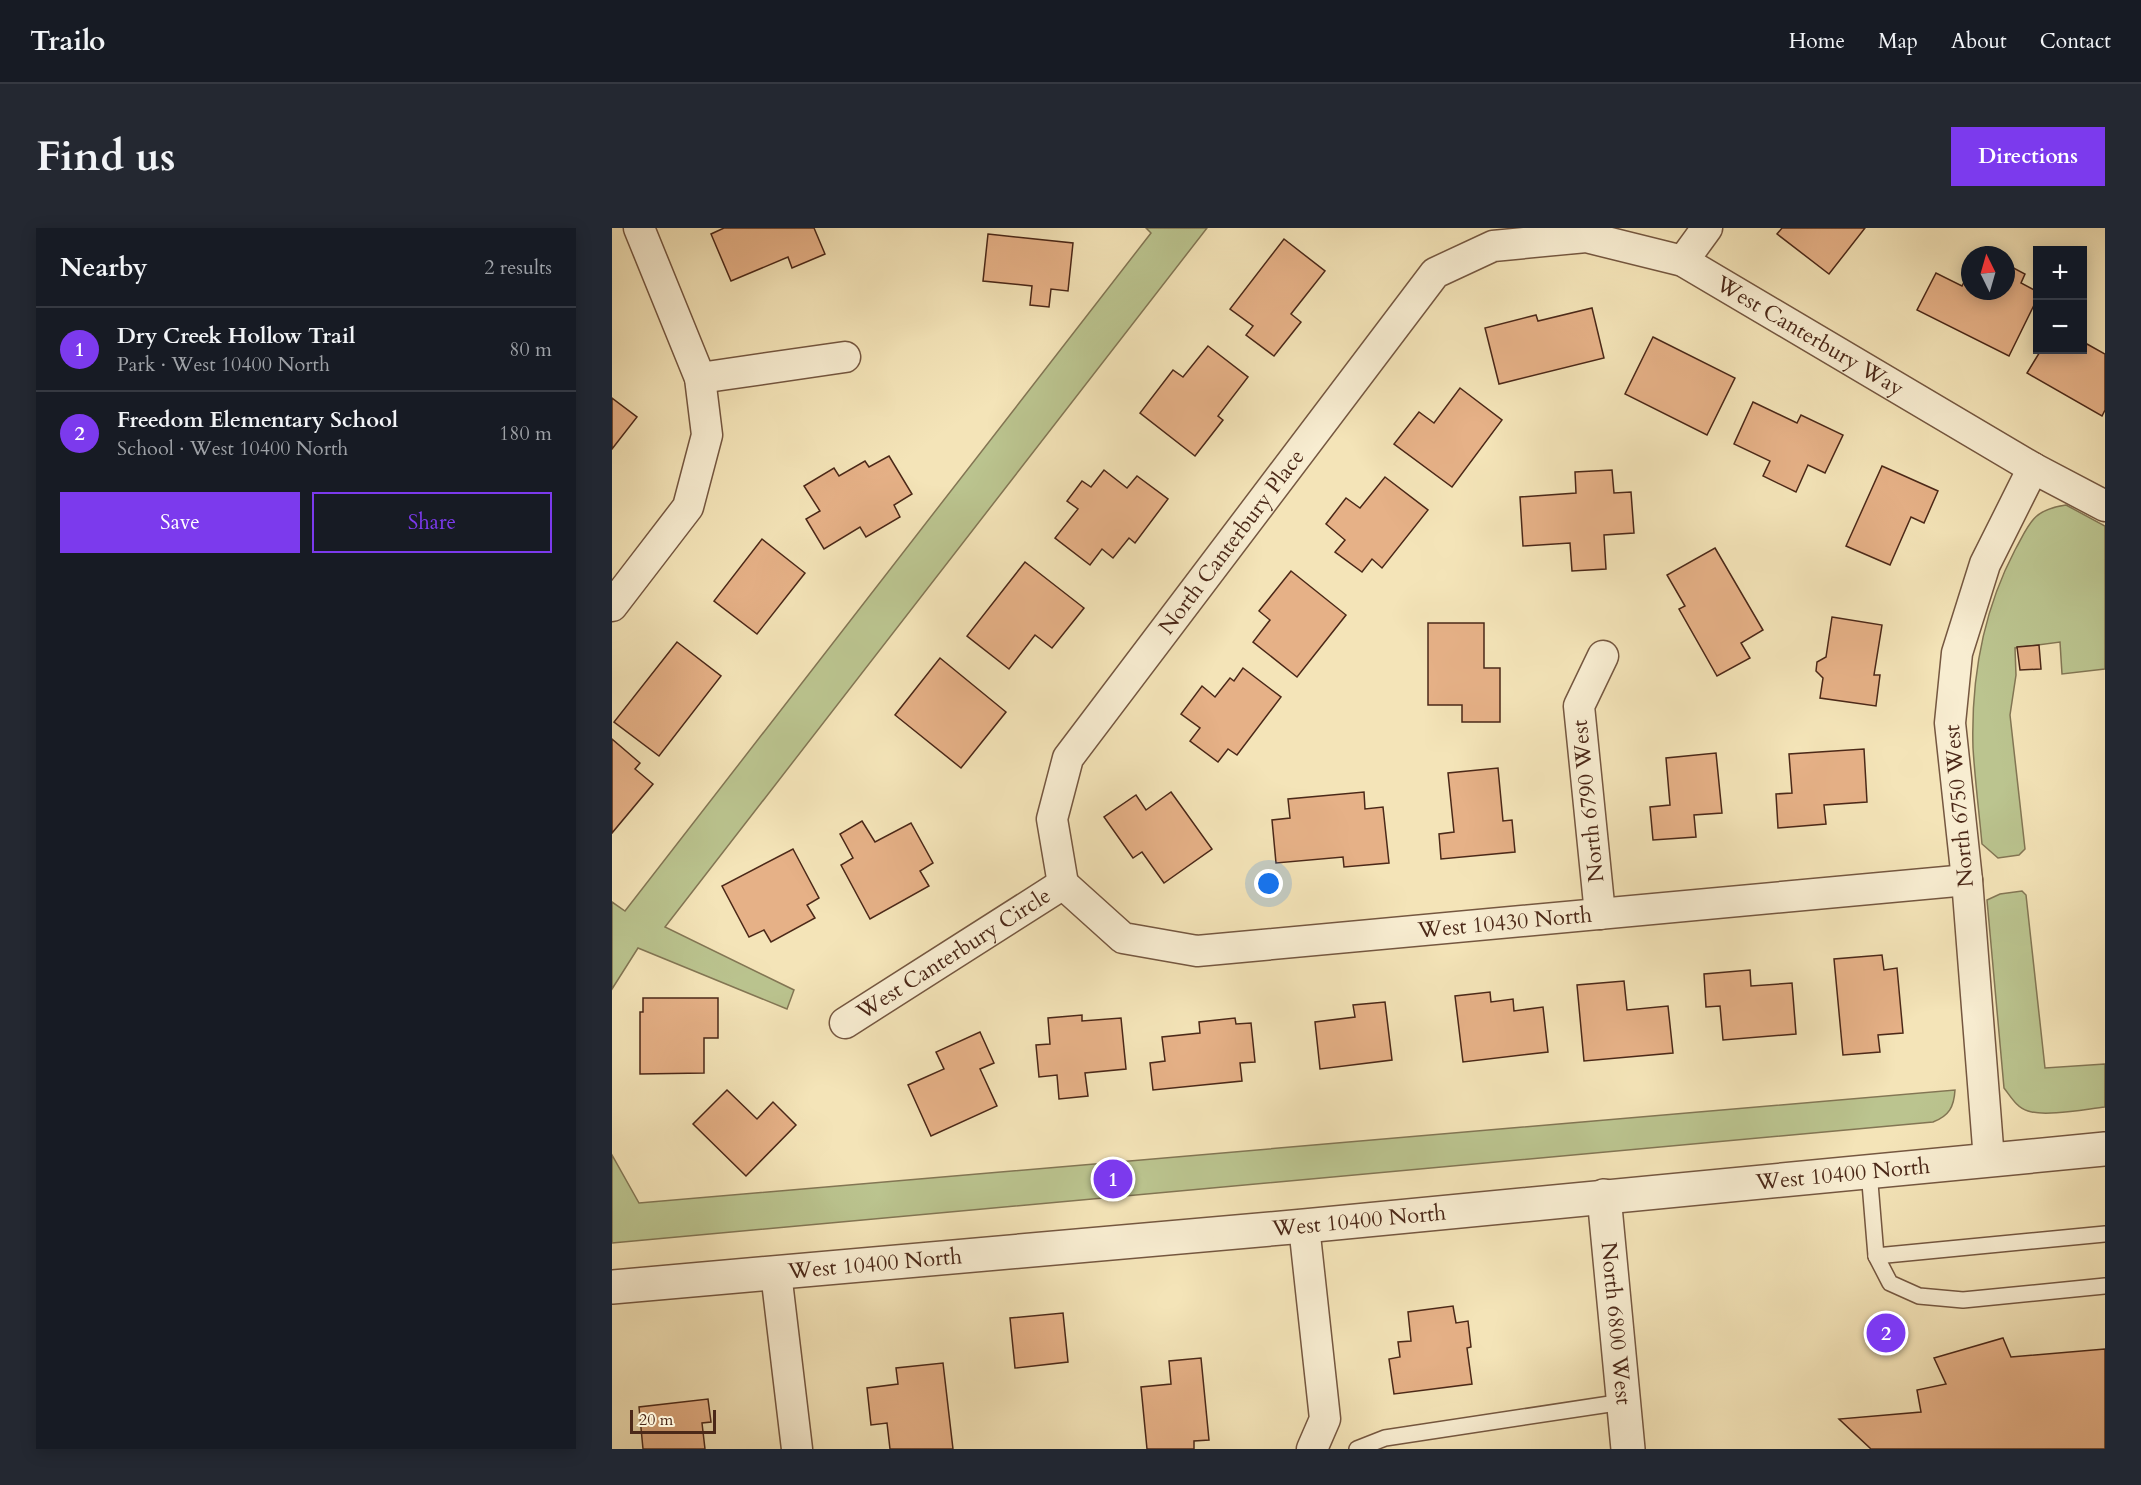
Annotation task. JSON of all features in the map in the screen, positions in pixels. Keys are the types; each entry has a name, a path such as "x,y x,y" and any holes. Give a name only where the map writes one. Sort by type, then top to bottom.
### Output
{"street":[{"path":"612,606 688,507 707,435 700,378 639,228"},
{"path":"1683,261 1707,228"},
{"name":"West Canterbury Way","path":"1489,237 1586,237 1683,261 2033,468 2105,506"},
{"name":"North Canterbury Place","path":"1063,884 1052,819 1068,759 1436,273 1489,237"},
{"path":"700,378 845,357"},
{"name":"North 6750 West","path":"1989,1160 1967,880 1950,723 1957,653 1985,564 2033,468"},
{"name":"North 6790 West","path":"1600,914 1579,706 1603,656"},
{"name":"West 10430 North","path":"1063,884 1123,938 1197,951 1967,880"},
{"name":"West Canterbury Circle","path":"845,1023 1063,884"},
{"name":"West 10400 North","path":"612,1287 1304,1226 2105,1149"},
{"name":"North 6800 West","path":"1604,1196 1628,1449"},
{"path":"1304,1226 1325,1419 1312,1449"},
{"path":"776,1273 797,1449"}],"lane":[{"path":"1869,1171 1876,1256 1890,1283 1919,1296 1963,1300 2105,1286"},
{"path":"1876,1256 2105,1234"},
{"path":"1357,1449 1385,1438 1623,1402"}],"green space":[{"path":"1146,228 1207,228 665,927 794,990 787,1009 638,948 612,989 612,902 625,911 1151,233"},
{"path":"2066,505 2105,526 2105,669 2062,674 2060,642 2015,648 2016,675 2010,715 2025,849 2019,855 1998,858 1982,844 1973,748 1974,697 1981,646 2004,573 2029,525 2033,519 2046,510"},
{"path":"2022,891 2026,895 2045,1068 2105,1064 2105,1107 2035,1113 2014,1102 2004,1088 1987,900 2000,894"},
{"path":"1955,1090 1950,1110 1933,1122 612,1243 612,1155 639,1203"}],"building":[{"path":"724,228 814,228 825,254 792,268 788,257 731,281 711,234"},
{"path":"1782,228 1865,228 1829,274 1777,234"},
{"path":"988,234 1073,243 1068,291 1051,289 1049,307 1030,305 1032,286 983,281"},
{"path":"1284,239 1325,271 1291,314 1301,322 1274,356 1246,335 1253,326 1230,309"},
{"path":"2015,269 2025,274 2021,283 2033,289 2033,307 2009,356 1917,310 1936,273 1961,286 1961,300 2015,300"},
{"path":"1592,308 1604,358 1499,384 1485,328 1536,315 1538,321"},
{"path":"1653,337 1735,378 1707,435 1625,394"},
{"path":"2087,344 2105,354 2105,410 2102,416 2027,373 2039,354 2087,354"},
{"path":"1208,346 1248,377 1218,416 1223,420 1195,456 1140,413 1173,370 1183,377"},
{"path":"1460,388 1502,420 1452,487 1394,444 1419,412 1434,423"},
{"path":"612,398 637,417 612,449"},
{"path":"1753,402 1797,423 1801,415 1843,435 1825,473 1808,465 1796,492 1763,476 1770,461 1734,444"},
{"path":"889,456 912,494 894,505 900,517 866,537 860,527 824,549 806,519 820,511 804,486 834,468 839,476 865,461 869,467"},
{"path":"1882,466 1938,491 1924,523 1911,517 1890,565 1846,546"},
{"path":"1104,470 1127,488 1137,476 1168,499 1135,543 1129,538 1113,558 1102,549 1090,565 1055,538 1078,509 1067,501 1082,481 1091,487"},
{"path":"1612,470 1614,493 1631,492 1634,533 1604,535 1606,569 1572,571 1570,543 1523,546 1520,497 1576,493 1575,472"},
{"path":"1385,477 1428,510 1382,568 1372,559 1362,572 1335,552 1345,540 1326,524 1346,498 1360,508"},
{"path":"762,539 805,573 757,634 714,601"},
{"path":"1715,548 1763,630 1741,643 1750,658 1717,676 1679,609 1685,606 1667,575"},
{"path":"1025,562 1084,608 1052,648 1035,635 1009,669 967,636"},
{"path":"1291,571 1346,615 1297,677 1253,642 1270,620 1259,611"},
{"path":"1832,617 1882,625 1874,675 1880,675 1876,706 1820,698 1823,678 1816,671 1817,662 1826,657"},
{"path":"1428,623 1484,623 1484,668 1500,668 1500,722 1462,722 1462,705 1428,705"},
{"path":"677,642 721,676 659,756 614,722"},
{"path":"2039,645 2041,669 2020,670 2017,647"},
{"path":"940,658 1006,712 961,768 895,715"},
{"path":"1243,668 1281,697 1237,755 1228,749 1218,762 1190,741 1200,728 1181,714 1202,686 1215,697 1230,678 1234,681"},
{"path":"612,739 640,763 635,769 653,784 612,833"},
{"path":"1864,749 1867,802 1824,805 1826,824 1778,828 1776,794 1792,793 1789,754"},
{"path":"1716,753 1722,813 1694,815 1696,837 1653,840 1650,807 1670,805 1666,758"},
{"path":"1498,768 1503,821 1512,820 1515,852 1441,859 1439,834 1454,832 1448,773"},
{"path":"1171,792 1212,849 1164,883 1142,852 1133,858 1104,817 1136,795 1146,810"},
{"path":"1364,792 1365,809 1383,807 1389,863 1344,867 1343,857 1276,863 1272,820 1290,818 1288,799"},
{"path":"862,821 875,842 911,823 933,863 920,871 929,886 870,919 841,865 853,858 840,834"},
{"path":"793,849 819,898 807,905 815,918 771,942 764,930 749,937 722,886"},
{"path":"1882,955 1884,970 1897,968 1903,1033 1878,1035 1880,1052 1843,1055 1834,959"},
{"path":"1750,970 1751,986 1792,983 1796,1034 1723,1040 1720,1006 1706,1007 1704,974"},
{"path":"1624,981 1627,1010 1668,1006 1673,1053 1584,1061 1577,985"},
{"path":"1490,992 1491,1002 1513,999 1514,1011 1543,1007 1548,1052 1463,1062 1455,996"},
{"path":"643,998 718,998 718,1038 704,1038 704,1073 640,1074 640,1012 643,1012"},
{"path":"1385,1002 1392,1060 1320,1069 1315,1022 1355,1017 1353,1005"},
{"path":"1082,1015 1082,1021 1121,1018 1126,1069 1085,1073 1088,1096 1059,1099 1057,1075 1039,1077 1036,1045 1050,1044 1048,1018"},
{"path":"1235,1018 1236,1024 1251,1023 1255,1062 1240,1063 1242,1081 1153,1090 1150,1063 1165,1061 1162,1037 1200,1033 1199,1022"},
{"path":"980,1032 994,1063 980,1069 997,1106 931,1136 908,1085 944,1069 936,1052"},
{"path":"727,1090 757,1119 773,1102 796,1125 746,1176 693,1124"},
{"path":"1453,1306 1456,1323 1468,1321 1471,1347 1467,1348 1472,1384 1394,1394 1389,1359 1400,1357 1398,1342 1411,1341 1408,1312"},
{"path":"1063,1313 1068,1362 1015,1368 1010,1318"},
{"path":"2003,1338 2011,1357 2105,1349 2105,1449 1871,1449 1839,1419 1921,1412 1917,1390 1946,1384 1934,1358"},
{"path":"1201,1358 1209,1440 1194,1441 1194,1449 1147,1449 1141,1387 1171,1384 1169,1361"},
{"path":"943,1363 953,1449 890,1449 887,1423 871,1425 867,1388 898,1384 896,1368"},
{"path":"708,1399 711,1422 702,1423 705,1449 643,1449 639,1407"}],"place":[{"name":"Dry Creek Hollow Trail","path":"1113,1179"},
{"name":"Freedom Elementary School","path":"1886,1333"}]}
